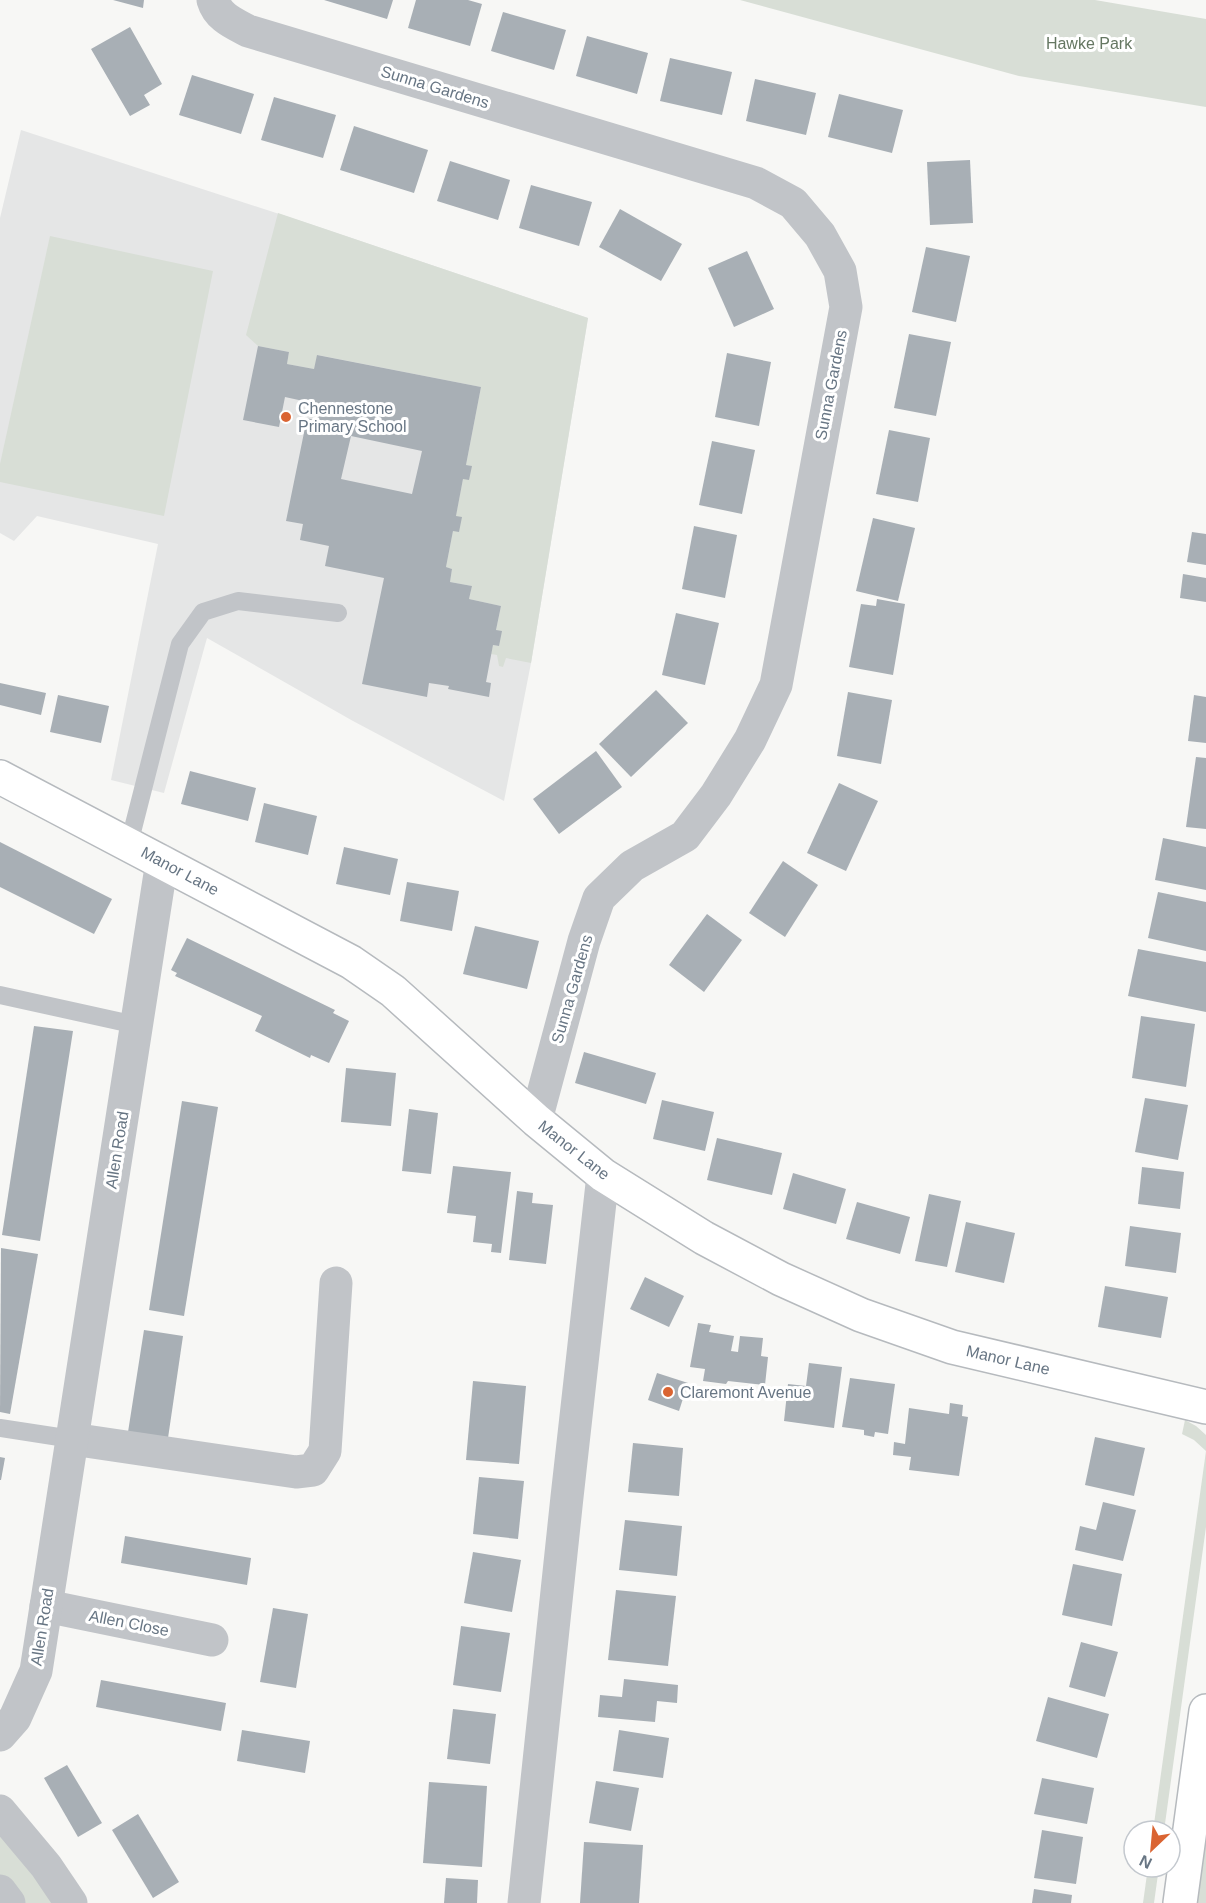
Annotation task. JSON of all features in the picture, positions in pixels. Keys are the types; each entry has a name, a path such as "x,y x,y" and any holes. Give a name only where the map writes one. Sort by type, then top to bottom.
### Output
{"street":[{"name":"Sunna Gardens","path":"213,0 216,9 229,21 248,31 756,183 793,203 820,235 840,271 846,307 776,685 750,740 716,795 685,836 632,866 599,898 584,941 536,1120"},
{"name":"Manor Lane","path":"0,777 351,962 393,991 536,1120 603,1175 704,1238 781,1279 861,1315 952,1347 1206,1407"},
{"name":"Allen Road","path":"0,1735 15,1718 36,1671 162,861"},
{"path":"524,1903 603,1175"},
{"path":"72,1439 296,1472 313,1470 325,1451 336,1283"},
{"name":"Allen Close","path":"46,1606 212,1640"},
{"path":"1180,1903 1206,1711"},
{"path":"0,1811 46,1866 71,1903"},
{"path":"0,1891 9,1903"}],"lane":[{"path":"129,844 180,644 203,612 238,601 338,613"},
{"path":"0,995 136,1025"},
{"path":"0,1428 72,1439"}],"shaded area":[{"name":"Chennestone Primary School","path":"21,130 588,318 531,663 504,801 353,721 207,638 164,793 111,780 158,544 37,516 14,541 0,533 0,218"}],"green space":[{"name":"Hawke Park","path":"740,0 1095,0 1206,19 1206,107 1019,76"},
{"path":"278,213 588,318 531,663 506,658 503,667 499,666 497,655 491,654 493,645 499,646 496,630 501,606 469,599 472,586 450,582 452,569 446,567 463,479 471,466 466,465 481,387 318,355 314,369 287,364 289,352 258,346 246,335"},
{"path":"50,236 213,271 164,516 0,482 0,464"},
{"path":"1185,1420 1206,1435 1206,1451 1194,1440 1182,1434"},
{"path":"1206,1451 1206,1527 1166,1819 1155,1819"},
{"path":"1206,1800 1206,1903 1192,1903"},
{"path":"0,1817 62,1903 9,1903 0,1891"},
{"path":"1146,1879 1157,1879 1154,1903 1143,1903"}],"building":[{"path":"113,0 144,0 143,8"},
{"path":"324,0 393,0 387,19"},
{"path":"416,0 468,0 482,4 470,46 408,28"},
{"path":"503,12 566,30 554,70 491,51"},
{"path":"130,27 162,84 144,95 150,105 130,116 91,49"},
{"path":"587,36 648,53 637,94 576,76"},
{"path":"670,58 732,72 722,115 660,101"},
{"path":"192,75 254,94 241,134 179,115"},
{"path":"755,79 816,93 806,135 746,121"},
{"path":"839,94 903,110 892,153 828,137"},
{"path":"274,97 336,115 323,158 261,140"},
{"path":"354,126 428,150 414,193 340,170"},
{"path":"970,160 973,223 930,225 927,162"},
{"path":"450,161 510,180 498,220 437,201"},
{"path":"531,185 592,202 579,246 519,228"},
{"path":"620,209 682,244 661,281 599,247"},
{"path":"926,247 970,256 956,322 912,312"},
{"path":"747,251 774,309 734,327 708,268"},
{"path":"909,334 951,342 936,416 894,408"},
{"path":"258,346 289,352 287,364 314,369 317,355 481,387 466,465 472,466 469,480 463,479 456,516 462,517 459,532 453,531 446,567 452,569 450,582 472,586 469,599 501,606 496,630 502,631 499,646 493,645 486,682 491,683 489,697 429,683 427,697 362,684 384,578 325,566 329,546 300,540 303,524 286,521 307,418 314,420 317,404 285,397 279,427 243,420","holes":["351,436 422,451 412,494 341,479"]},
{"path":"727,353 771,362 759,426 715,417"},
{"path":"889,430 930,438 918,502 876,494"},
{"path":"712,441 755,450 742,514 699,505"},
{"path":"873,518 915,528 898,601 856,591"},
{"path":"694,526 737,535 725,598 682,589"},
{"path":"1192,532 1206,534 1206,565 1187,562"},
{"path":"1183,574 1206,578 1206,602 1180,598"},
{"path":"877,599 905,604 893,675 849,667 861,604 876,606"},
{"path":"676,613 719,623 705,685 662,675"},
{"path":"0,683 46,693 41,715 0,705"},
{"path":"656,690 688,723 631,777 599,744"},
{"path":"848,692 892,700 881,764 837,756"},
{"path":"58,695 109,706 101,743 50,732"},
{"path":"1194,695 1206,697 1206,743 1188,741"},
{"path":"596,751 622,787 559,834 533,799"},
{"path":"1196,757 1206,758 1206,829 1186,827"},
{"path":"190,771 256,788 248,821 181,804"},
{"path":"839,783 878,801 846,871 807,853"},
{"path":"264,803 317,816 308,855 255,842"},
{"path":"1163,838 1206,847 1206,890 1155,880"},
{"path":"0,842 112,899 94,934 0,887"},
{"path":"344,847 398,859 390,895 336,884"},
{"path":"783,861 818,885 785,937 749,913"},
{"path":"407,882 459,891 452,931 400,921"},
{"path":"1158,892 1206,902 1206,951 1148,938"},
{"path":"707,914 742,940 704,992 669,965"},
{"path":"475,926 539,941 527,989 463,974"},
{"path":"187,938 335,1010 333,1013 349,1021 329,1063 311,1055 310,1058 255,1031 262,1016 175,976 177,973 171,970"},
{"path":"1138,949 1206,962 1206,1012 1128,996"},
{"path":"1141,1016 1195,1024 1186,1087 1132,1078"},
{"path":"34,1026 73,1031 40,1241 2,1235"},
{"path":"584,1052 656,1073 646,1104 575,1083"},
{"path":"346,1068 396,1073 391,1126 341,1122"},
{"path":"1145,1098 1188,1105 1178,1160 1135,1152"},
{"path":"662,1100 714,1112 705,1151 653,1139"},
{"path":"182,1101 218,1107 184,1316 149,1310"},
{"path":"409,1109 438,1113 431,1174 402,1171"},
{"path":"717,1138 782,1153 772,1195 707,1180"},
{"path":"453,1166 511,1172 501,1253 491,1252 492,1244 473,1242 476,1216 447,1213"},
{"path":"1142,1167 1184,1172 1180,1209 1138,1204"},
{"path":"793,1173 846,1189 836,1224 783,1209"},
{"path":"517,1191 533,1193 532,1203 553,1205 546,1264 509,1260"},
{"path":"929,1194 961,1201 947,1267 915,1261"},
{"path":"857,1202 910,1217 900,1254 846,1239"},
{"path":"966,1222 1015,1233 1004,1283 955,1272"},
{"path":"1130,1226 1181,1233 1176,1273 1125,1266"},
{"path":"1,1248 38,1254 10,1414 0,1412"},
{"path":"645,1277 684,1296 669,1327 630,1309"},
{"path":"1105,1286 1168,1297 1161,1338 1098,1327"},
{"path":"698,1323 711,1325 709,1332 734,1336 731,1351 738,1352 740,1336 763,1338 761,1356 768,1357 765,1385 703,1381 705,1369 690,1367"},
{"path":"144,1330 183,1336 168,1438 128,1432"},
{"path":"809,1363 842,1367 834,1428 784,1421 788,1384 806,1386"},
{"name":"Claremont Avenue","path":"657,1373 688,1383 679,1411 648,1400"},
{"path":"850,1378 895,1384 888,1434 875,1432 874,1437 864,1435 864,1430 842,1427"},
{"path":"473,1381 526,1386 519,1464 466,1460"},
{"path":"950,1403 963,1405 962,1416 968,1417 959,1476 909,1470 911,1457 893,1455 894,1442 905,1444 909,1408 949,1414"},
{"path":"1095,1437 1145,1448 1134,1496 1085,1485"},
{"path":"633,1443 683,1448 679,1496 628,1492"},
{"path":"0,1457 5,1458 1,1480 0,1480"},
{"path":"479,1477 524,1481 518,1539 473,1534"},
{"path":"1103,1502 1136,1510 1123,1561 1075,1550 1080,1526 1096,1530"},
{"path":"625,1520 682,1526 677,1576 619,1570"},
{"path":"125,1536 251,1558 247,1585 121,1563"},
{"path":"473,1552 521,1560 512,1612 464,1603"},
{"path":"1073,1564 1122,1574 1112,1626 1062,1615"},
{"path":"616,1590 676,1596 668,1666 608,1660"},
{"path":"273,1608 308,1614 296,1688 260,1682"},
{"path":"461,1626 510,1633 501,1692 453,1685"},
{"path":"1081,1642 1118,1652 1105,1697 1069,1687"},
{"path":"624,1679 678,1685 677,1703 657,1701 655,1722 598,1717 600,1695 622,1697"},
{"path":"101,1680 226,1703 221,1731 96,1707"},
{"path":"1048,1697 1109,1714 1097,1758 1036,1741"},
{"path":"453,1709 496,1714 490,1764 447,1759"},
{"path":"242,1730 310,1741 305,1773 237,1761"},
{"path":"619,1730 669,1738 663,1778 613,1771"},
{"path":"67,1765 102,1823 78,1837 44,1778"},
{"path":"1042,1778 1094,1788 1087,1824 1034,1814"},
{"path":"596,1781 639,1788 631,1831 589,1823"},
{"path":"429,1782 487,1786 482,1867 423,1863"},
{"path":"138,1814 179,1882 153,1898 112,1830"},
{"path":"1042,1830 1083,1837 1076,1884 1034,1878"},
{"path":"584,1842 643,1845 639,1903 580,1903"},
{"path":"446,1878 478,1880 477,1903 444,1903"},
{"path":"1034,1889 1072,1895 1071,1903 1032,1903"}],"place":[{"name":"Chennestone Primary School","path":"286,417"},
{"name":"Claremont Avenue","path":"668,1392"}]}
